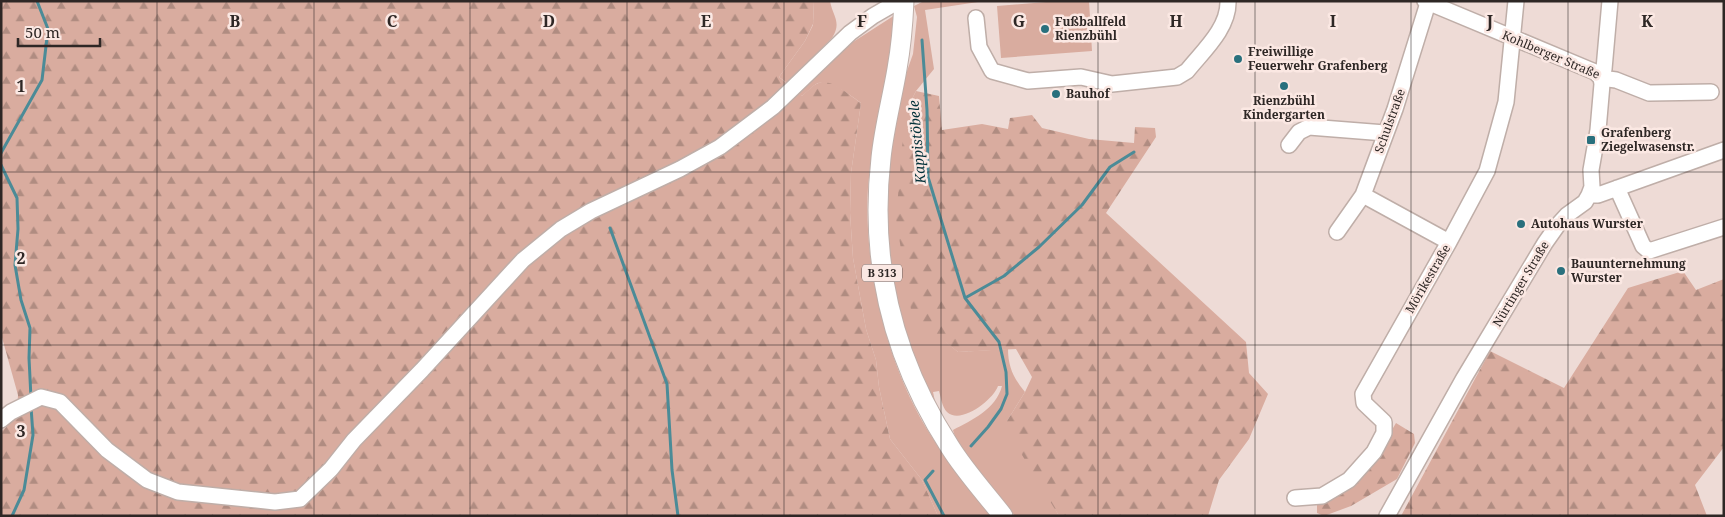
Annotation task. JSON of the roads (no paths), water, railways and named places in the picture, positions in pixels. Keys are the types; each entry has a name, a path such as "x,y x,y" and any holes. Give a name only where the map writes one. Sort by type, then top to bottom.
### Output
{"main road":[{"name":"B 313","path":"904,1 903,30 898,67 881,156 877,194 880,264 898,344 913,383 951,448 1003,516"}],"street":[{"path":"6,416 41,397 60,402 107,450 147,480 178,492 275,502 300,499 331,469 354,440 422,370 522,260 561,229 590,211 680,169 720,147 773,107 850,33 873,16 899,1"},
{"path":"976,18 979,46 992,72 1028,81 1081,78 1112,84 1176,77 1187,71 1222,27 1228,12 1228,1"},
{"name":"Mörikestraße","path":"1295,498 1322,496 1349,480 1374,452 1384,433 1384,422 1364,403 1363,394 1487,171 1506,102 1516,1"},
{"path":"1610,1 1604,70 1601,78 1598,130 1591,170 1592,187 1589,195 1598,195 1724,150"},
{"name":"Kohlberger Straße","path":"1426,2 1595,72 1601,78 1616,80 1649,93 1711,92"},
{"name":"Schulstraße","path":"1337,232 1363,196 1404,82 1426,2"},
{"path":"1289,145 1299,132 1309,126 1385,134"},
{"path":"1617,188 1642,246 1649,251 1724,227"},
{"name":"Nürtinger Straße","path":"1390,510 1454,395 1545,243 1557,226 1585,202 1589,195"},
{"path":"1363,196 1449,242"}],"waterway":[{"path":"1,153 42,80 48,29 37,1"},
{"name":"Kappistöbele","path":"922,40 927,110 928,177 965,298 999,342 1006,372 1007,394 1001,409 971,446"},
{"name":"Kappistöbele","path":"965,298 1004,276 1039,247 1082,205 1110,167 1134,152"},
{"path":"1,165 17,198 18,229 15,265 21,300 30,328 31,398"},
{"path":"610,228 667,384 672,470 678,516"},
{"path":"12,516 24,490 33,435 31,407"},
{"name":"Kappistöbele","path":"933,471 925,480 944,516"}],"place":[{"name":"Fußballfeld Rienzbühl","path":"1045,29"},
{"name":"Freiwillige Feuerwehr Grafenberg","path":"1238,59"},
{"name":"Rienzbühl Kindergarten","path":"1284,86"},
{"name":"Bauhof","path":"1056,94"},
{"name":"Grafenberg Ziegelwasenstr.","path":"1591,140"},
{"name":"Autohaus Wurster","path":"1521,224"},
{"name":"Bauunternehmung Wurster","path":"1561,271"}]}
